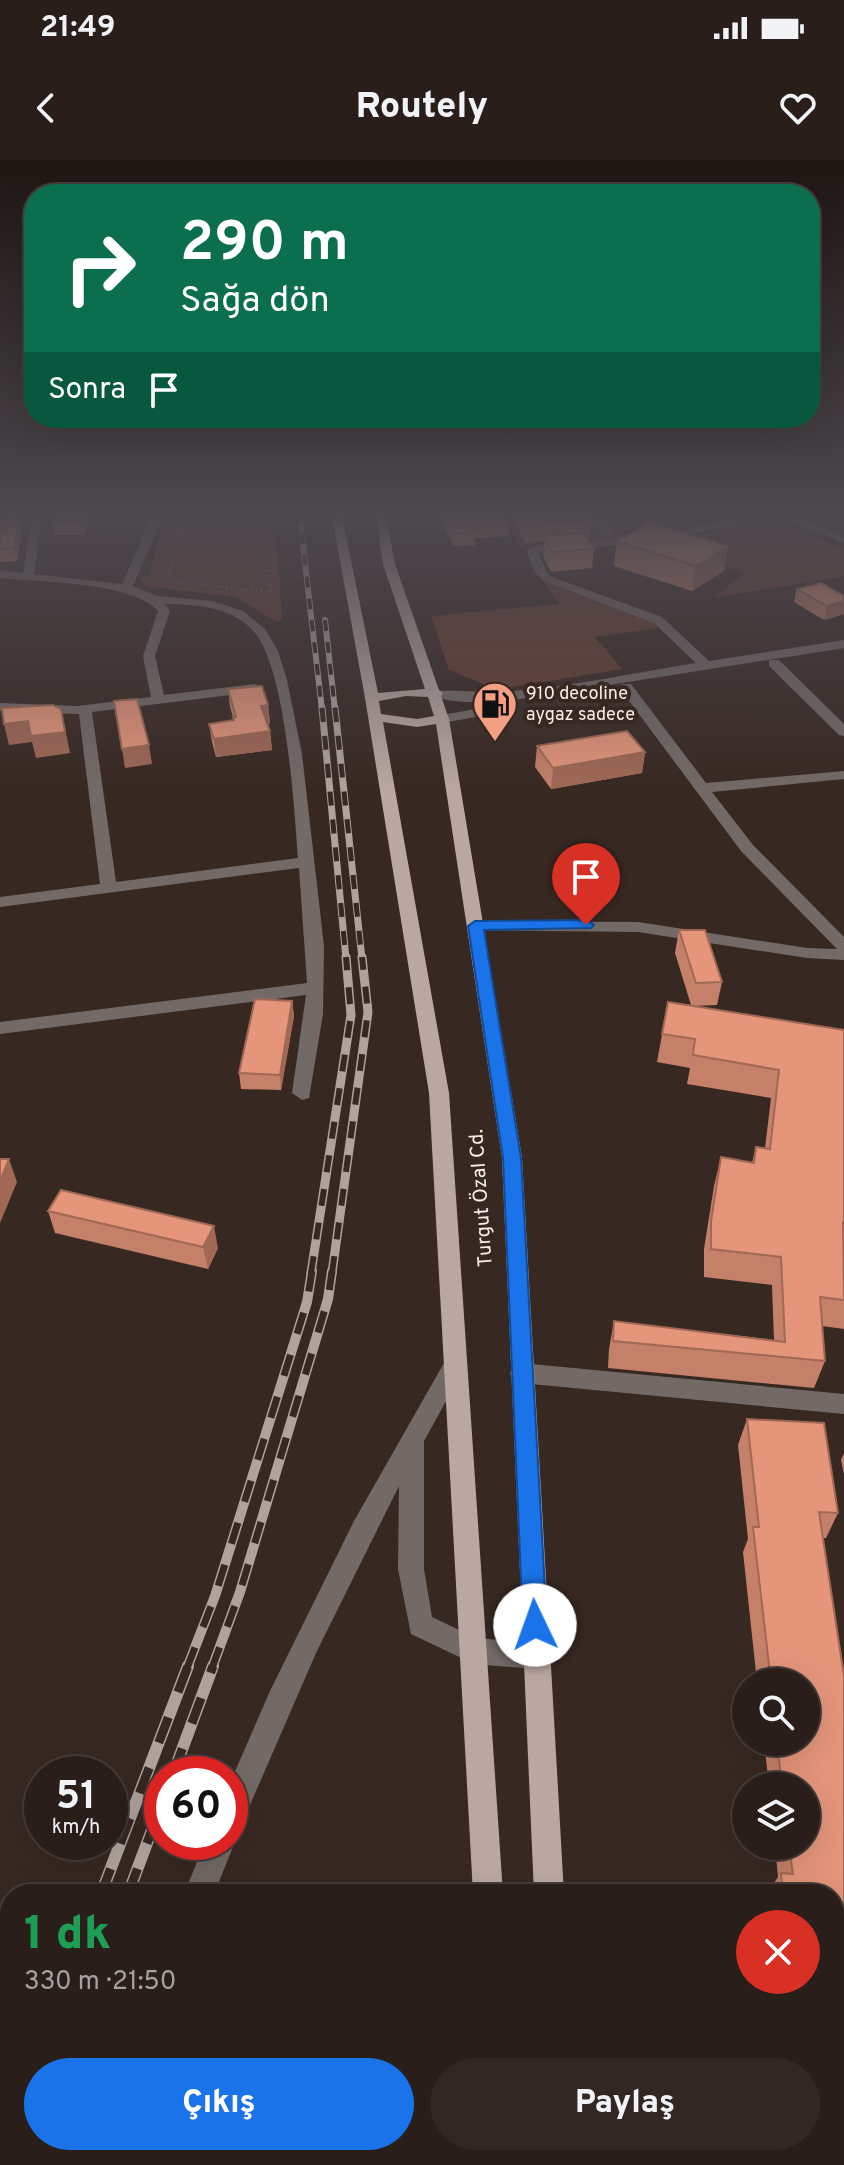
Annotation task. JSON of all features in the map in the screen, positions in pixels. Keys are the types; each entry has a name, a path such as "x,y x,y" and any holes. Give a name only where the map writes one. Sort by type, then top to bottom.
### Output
{"main road":[{"name":"Turgut Özal Cd.","path":"354,605 439,1093 487,1884"},
{"name":"Turgut Özal Cd.","path":"404,605 436,693 442,719 512,1158 548,1884"},
{"path":"374,707 406,692 436,693"},
{"path":"374,707 417,723 442,719"}],"street":[{"path":"158,605 164,611 149,656 159,701"},
{"path":"215,605 245,619 268,641 287,707 316,967 312,1029 302,1093"},
{"path":"617,605 658,620 706,666"},
{"path":"436,693 453,697 509,697 844,644"},
{"path":"442,719 844,652"},
{"path":"774,663 844,732"},
{"path":"0,707 85,710 280,685"},
{"path":"626,687 747,848 844,947"},
{"path":"85,710 109,888"},
{"path":"703,788 844,775"},
{"path":"0,902 306,862"},
{"path":"475,926 638,927 807,953 844,955"},
{"path":"0,1028 315,988"},
{"path":"248,1773 265,1731 412,1438 456,1363"},
{"path":"521,1373 844,1404"},
{"path":"412,1438 411,1569 420,1625 474,1651 536,1656"},
{"path":"203,1884 213,1860"}],"shaded area":[{"path":"248,605 281,605 282,621 275,621"},
{"path":"553,605 606,605 652,622 659,628 595,637 622,669 506,688 491,687 449,670 431,616"}],"building":[{"path":"262,686 268,705 261,706 270,731 214,739 209,724 234,720 233,717 236,717 228,689"},
{"path":"137,699 149,745 122,749 114,701"},
{"path":"53,705 61,709 65,732 31,736 28,721 4,724 2,708"},
{"path":"627,731 645,752 553,768 537,746"},
{"path":"679,930 705,930 722,982 696,983"},
{"path":"255,999 292,1001 280,1075 239,1073"},
{"path":"668,1002 844,1030 844,1300 820,1297 825,1361 613,1341 614,1321 785,1342 781,1257 711,1249 711,1221 721,1157 754,1163 756,1147 770,1149 779,1070 693,1055 695,1039 662,1034"},
{"path":"0,1159 9,1159 0,1181"},
{"path":"61,1190 214,1226 203,1247 48,1211"},
{"path":"747,1419 824,1423 838,1513 819,1512 844,1676 844,1884 782,1884 781,1873 793,1874 791,1860 820,1860 820,1772 780,1772 779,1756 820,1756 820,1668 769,1668 753,1527 759,1527"}],"railway":[{"path":"310,605 322,710"},
{"path":"325,620 335,710"},
{"path":"322,708 346,959"},
{"path":"335,708 362,959"},
{"path":"311,1273 351,1015 346,957"},
{"path":"332,1273 368,1012 362,957"},
{"path":"187,1668 215,1596 307,1302 312,1271"},
{"path":"212,1668 240,1592 328,1299 332,1271"},
{"path":"105,1884 188,1666"},
{"path":"180,1756 213,1666"},
{"path":"132,1884 144,1851"}],"place":[{"name":"910 decoline aygaz sadece","path":"495,743"}],"route":[{"path":"535,1625 512,1158 475,926 586,925"}]}
